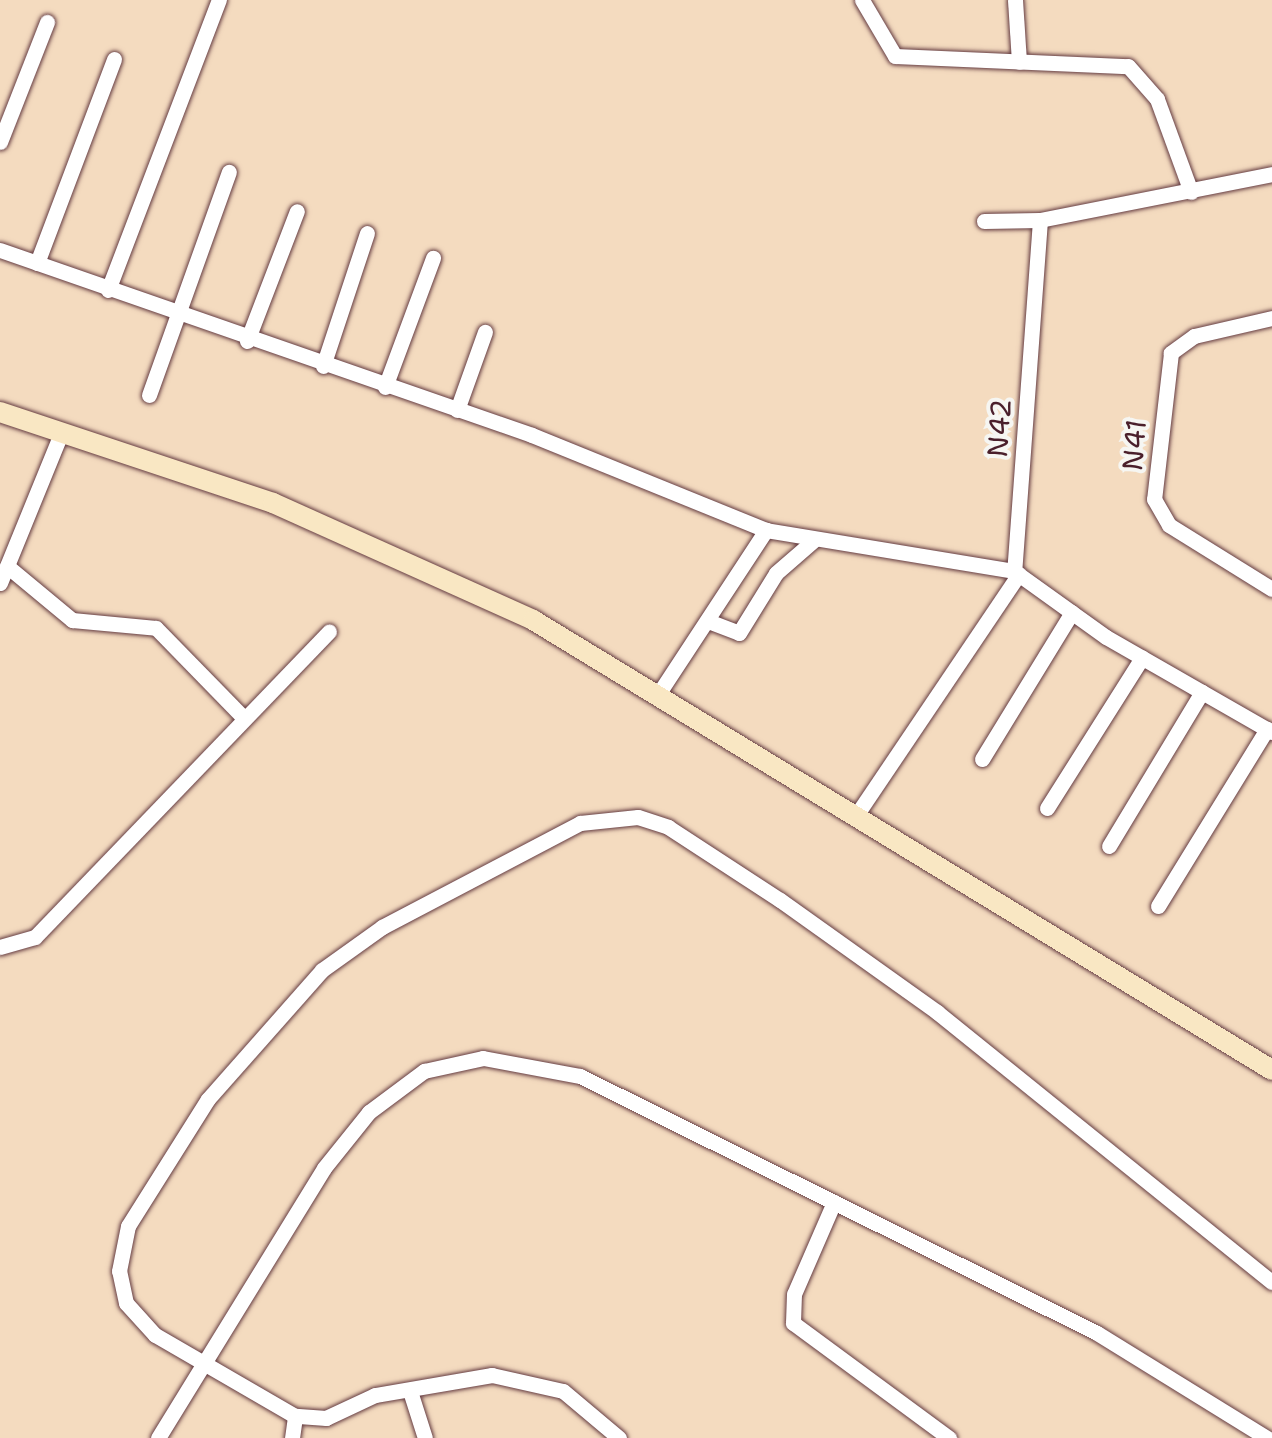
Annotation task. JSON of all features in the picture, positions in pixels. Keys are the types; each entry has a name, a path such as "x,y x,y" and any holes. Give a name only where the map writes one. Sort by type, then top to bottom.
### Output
{"street":[{"path":"108,290 219,0"},
{"path":"862,0 895,56 1128,66 1158,100 1191,192"},
{"path":"1015,0 1019,62"},
{"path":"0,142 46,22"},
{"path":"36,263 114,59"},
{"path":"149,395 229,172"},
{"path":"984,222 1040,220 1272,174"},
{"path":"247,341 297,211"},
{"name":"N42","path":"1016,572 1040,220"},
{"path":"323,366 367,233"},
{"path":"0,250 247,341 457,410 766,530 813,541 1016,572 1142,658 1270,731 1158,906"},
{"path":"385,386 433,258"},
{"name":"N41","path":"1272,318 1194,336 1171,353 1154,500 1169,526 1272,590"},
{"path":"457,410 485,332"},
{"path":"0,412 380,547 533,620 1272,1070"},
{"path":"0,583 60,436"},
{"path":"656,696 766,530"},
{"path":"708,622 739,633 776,572 813,541"},
{"path":"7,566 72,620 156,628 240,714"},
{"path":"856,817 1016,572"},
{"path":"982,759 1072,612"},
{"path":"0,947 35,936 240,714 329,632"},
{"path":"1046,808 1142,658"},
{"path":"1109,846 1202,692"},
{"path":"620,1438 586,1404 540,1381 481,1376 375,1394 326,1418 295,1416 206,1366 134,1314 119,1271 128,1226 208,1099 322,970 538,842 606,817 668,827 850,948 1272,1282"},
{"path":"158,1438 358,1126 394,1089 453,1062 514,1059 580,1076 1097,1333 1267,1438"},
{"path":"834,1202 794,1294 793,1323 948,1438"},
{"path":"410,1391 425,1438"},
{"path":"292,1438 295,1416"}]}
